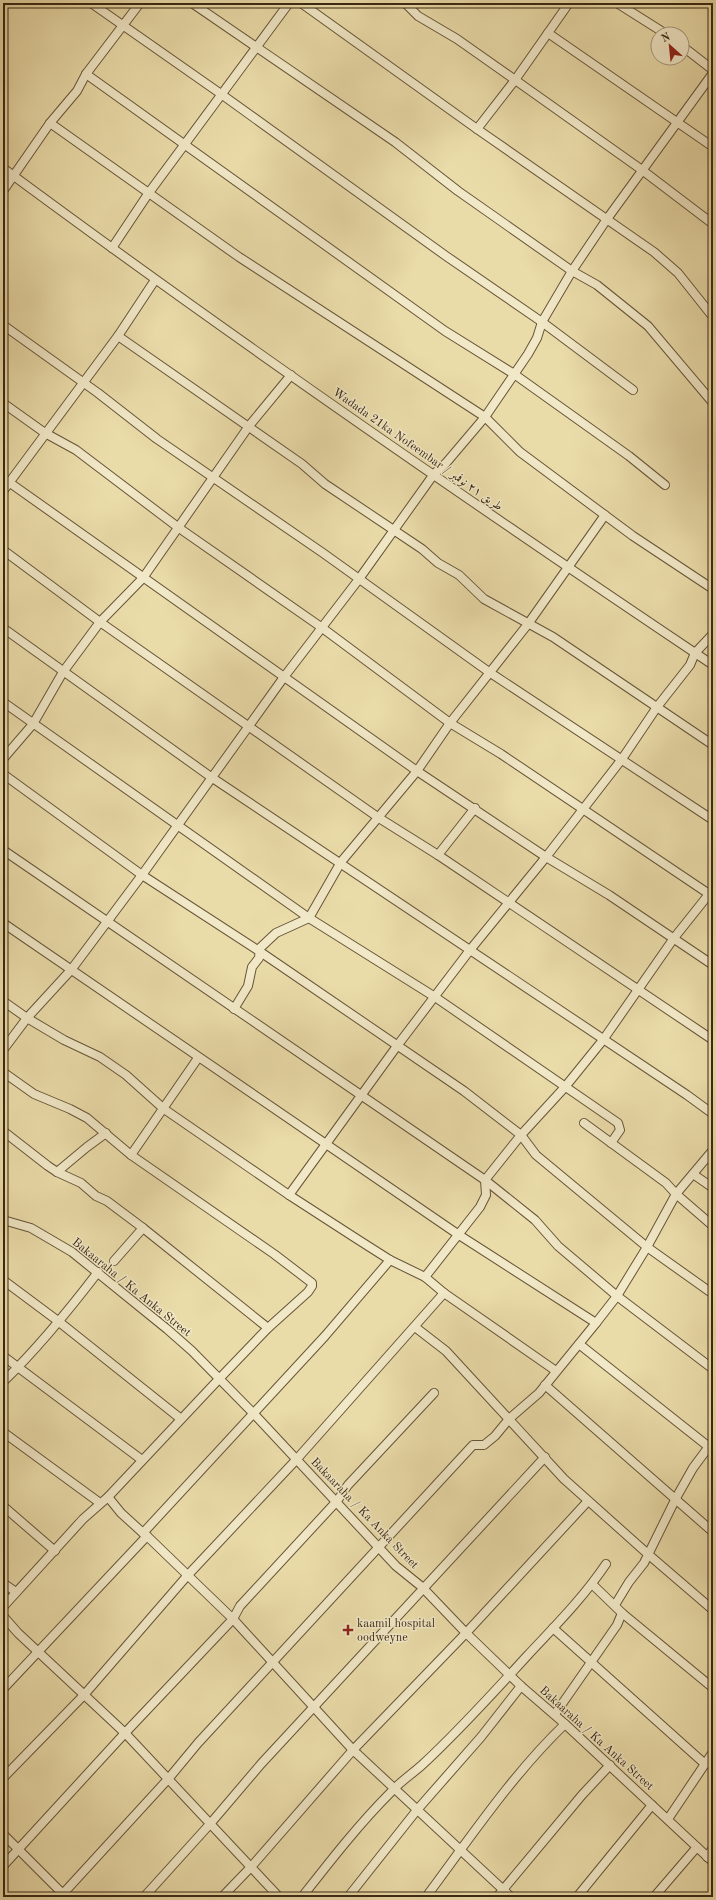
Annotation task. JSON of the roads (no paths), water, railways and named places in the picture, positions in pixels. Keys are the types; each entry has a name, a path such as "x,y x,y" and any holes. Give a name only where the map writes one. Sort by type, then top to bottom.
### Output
{"street":[{"path":"91,3 221,94 370,202 542,322 633,390"},
{"path":"3,190 50,123 77,91 86,74 140,3"},
{"path":"192,3 395,142 458,191 572,271 597,284 648,326 713,403"},
{"path":"112,248 148,194 289,3"},
{"path":"301,3 667,262 678,273 713,317"},
{"path":"405,3 418,16 457,39 642,170 713,224"},
{"path":"477,129 515,80 569,3"},
{"path":"617,3 653,26"},
{"path":"548,33 713,147"},
{"path":"690,52 713,70"},
{"path":"3,1050 27,1018 71,970 106,921 142,875 284,677 359,579 393,529 434,474 446,463 485,417 537,338 542,322 572,271 607,219 713,73"},
{"path":"86,74 444,330 514,374 629,456 665,485"},
{"path":"50,123 239,258 485,417 520,452 632,536 713,589"},
{"name":"Wadada 21ka Nofeembar / طريق ٢١ نوفمبر","path":"3,168 155,280 568,569 713,665"},
{"path":"3,491 6,480 45,433 118,336 155,280"},
{"path":"3,325 83,382 157,439 359,579 489,672 713,820"},
{"path":"118,336 249,426 302,464 325,484 422,549 438,563 459,575 484,599 553,637 713,745"},
{"path":"3,759 34,724 64,672 100,622 143,578 249,426 291,375"},
{"path":"3,403 45,433 76,450 179,528 321,627 450,723 501,754 712,893 674,938 640,989 603,1040 565,1087 521,1135 485,1180 486,1195 480,1207 425,1277"},
{"path":"6,480 417,771 475,808 546,857 610,895 713,965"},
{"path":"234,1009 248,986 252,967 259,958 260,948 276,933 309,918 341,862 417,771 450,723 528,624 605,515"},
{"path":"3,550 100,622 379,818 438,855 640,989 713,1040"},
{"path":"3,628 211,777 341,862 713,1114"},
{"path":"289,1195 397,1046 470,950 546,857 622,759 657,707 690,665 695,653 713,634"},
{"path":"3,702 178,824 309,918 435,997 618,1123 620,1130 611,1143"},
{"path":"3,774 142,875 259,951 464,1091 521,1135 536,1155 648,1247 713,1294"},
{"path":"438,855 475,808"},
{"path":"3,850 485,1180 535,1220 558,1246 617,1296 713,1369"},
{"path":"3,923 198,1058 326,1143 459,1235 596,1322"},
{"path":"3,1000 27,1018 64,1040 100,1057 126,1075 164,1109 289,1195 390,1260 425,1277 444,1294 556,1371"},
{"path":"131,1155 198,1058"},
{"path":"3,1072 34,1094 87,1118 131,1155 274,1254 312,1283 312,1286 308,1292 268,1328 108,1497 83,1519 3,1607"},
{"path":"584,1123 666,1183 676,1194 713,1226"},
{"path":"3,1130 57,1172 82,1183 96,1196 107,1201 268,1328"},
{"path":"57,1172 87,1147 106,1134"},
{"path":"3,1834 63,1896 169,1778 198,1743 473,1445 484,1445 495,1436 509,1419 529,1402 545,1385 617,1296 648,1247 676,1194 713,1150"},
{"path":"693,1174 713,1188"},
{"name":"Bakaaraha / Ka Anka Street","path":"3,1220 31,1228 45,1234 72,1252 167,1328 192,1350 396,1566 422,1587 466,1633 521,1686 555,1714 710,1859"},
{"path":"114,1261 143,1228"},
{"path":"3,1689 366,1290 390,1260"},
{"path":"3,1382 58,1321 98,1272"},
{"path":"3,1280 58,1321 181,1419"},
{"path":"3,1778 84,1695 187,1576 296,1460 444,1294"},
{"path":"415,1326 446,1351 564,1479 713,1610"},
{"path":"579,1344 711,1444 693,1468 676,1498 649,1555 614,1606"},
{"path":"3,1356 142,1460"},
{"path":"545,1385 676,1498 713,1532"},
{"path":"3,1866 125,1733 233,1619 240,1606 336,1501 348,1485 434,1393"},
{"path":"3,1432 100,1503"},
{"path":"144,1897 210,1824 261,1764 368,1650 422,1587 545,1457"},
{"path":"108,1497 121,1513 145,1534 233,1619 353,1750 511,1897"},
{"path":"222,1897 251,1867 353,1750 466,1633 588,1501"},
{"path":"3,1506 55,1551"},
{"path":"302,1897 354,1830 394,1789 422,1765 510,1674 592,1584 606,1564"},
{"path":"3,1583 16,1592"},
{"path":"592,1584 622,1613 713,1688"},
{"path":"555,1714 617,1625 622,1613"},
{"path":"3,1616 38,1652 125,1733 169,1778 279,1897"},
{"path":"553,1628 705,1764"},
{"path":"348,1897 417,1810 481,1737 521,1686"},
{"path":"426,1897 525,1767 565,1724"},
{"path":"668,1819 713,1752"},
{"path":"497,1897 582,1795 610,1765"},
{"path":"577,1897 652,1805"},
{"path":"654,1897 697,1847"},
{"path":"710,1859 713,1848"}],"place":[{"name":"kaamil hospital oodweyne","path":"348,1630"}]}
